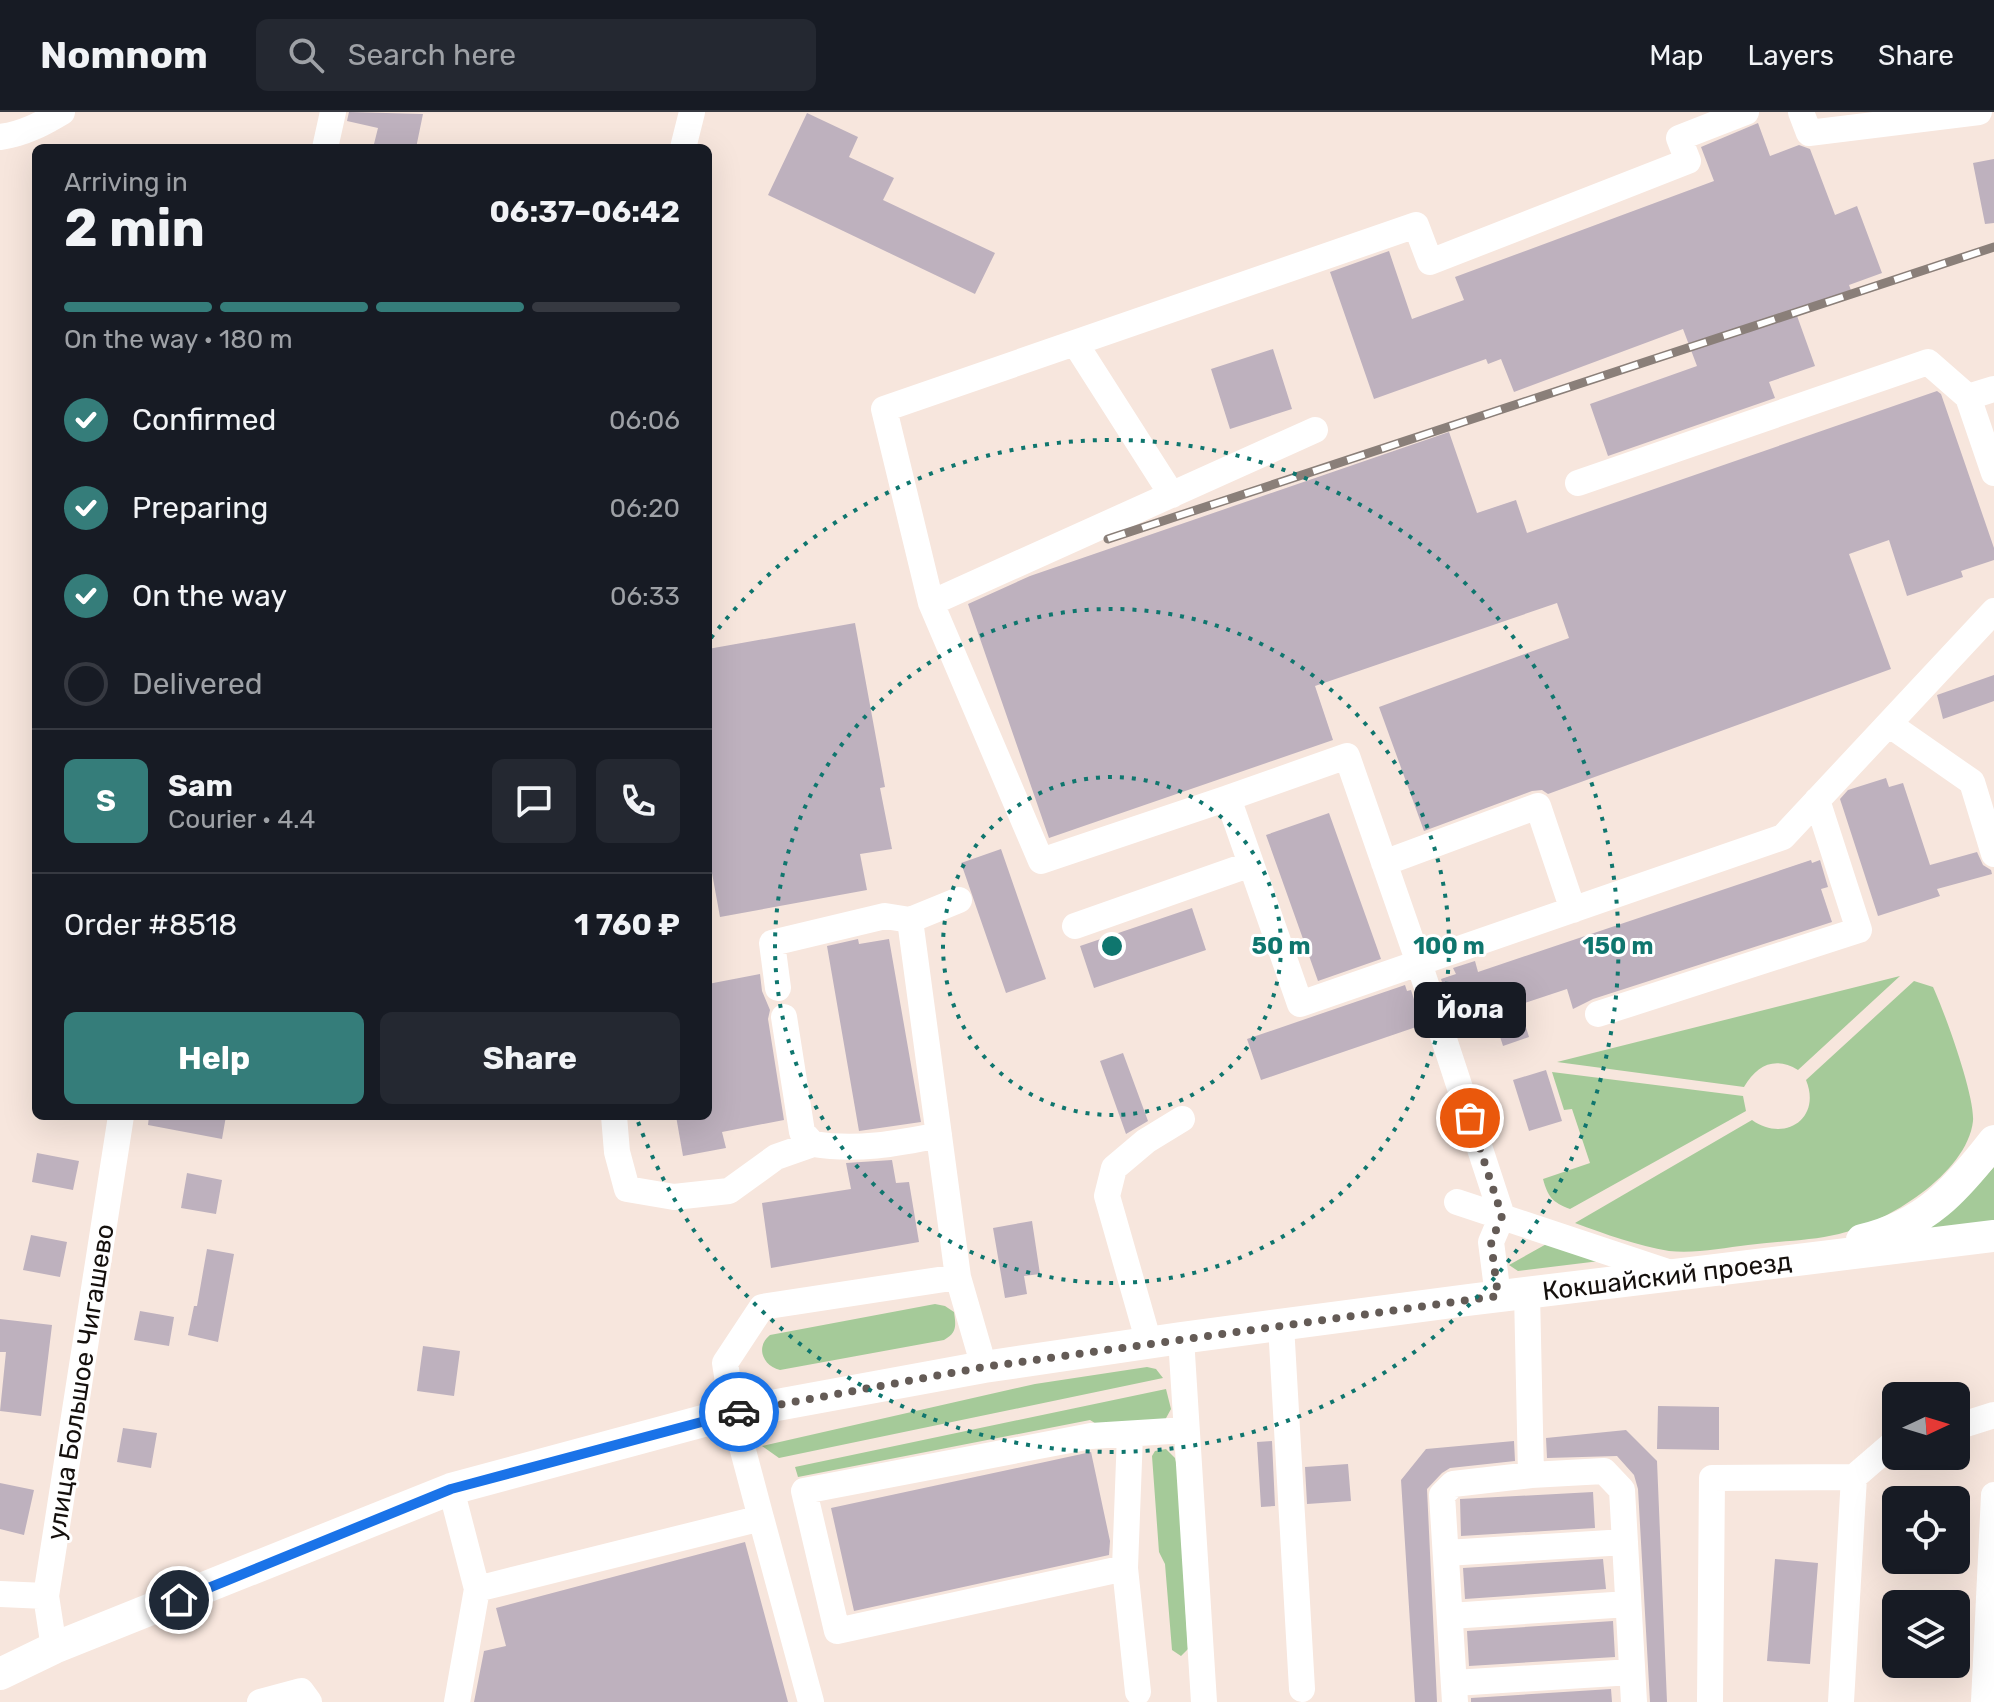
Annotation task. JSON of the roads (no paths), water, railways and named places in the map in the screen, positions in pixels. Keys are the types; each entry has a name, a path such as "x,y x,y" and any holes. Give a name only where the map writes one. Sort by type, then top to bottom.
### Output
{"main road":[{"path":"1819,1259 1849,1243 1874,1237 1925,1213 1948,1197 1994,1141"},
{"name":"Кокшайский проезд","path":"0,1674 54,1648 451,1489 733,1413 984,1367 1181,1338 1994,1236"}],"street":[{"path":"0,137 15,135 62,112"},
{"path":"326,144 333,112"},
{"path":"684,144 692,112"},
{"path":"1531,1475 1513,1294 1491,1242 1502,1216 1347,756 1041,861 931,603 884,409 1416,225 1430,262 1688,161 1679,138 1746,112"},
{"path":"1801,112 1809,133 1979,112"},
{"path":"1075,343 1172,495"},
{"path":"1578,483 1928,362 1968,397 1994,473"},
{"path":"1968,397 1994,389"},
{"path":"931,603 1315,430"},
{"path":"1228,798 1300,1004 1783,837 1994,611"},
{"path":"1890,725 1972,782 1994,854"},
{"path":"1598,1014 1859,930 1817,800"},
{"path":"1384,863 1538,806 1573,910"},
{"path":"1075,926 1251,864"},
{"path":"778,988 772,943 885,916 910,920 959,900"},
{"path":"910,920 958,1277 984,1367"},
{"path":"784,1017 802,1132 813,1144"},
{"path":"1149,1343 1107,1196 1114,1168 1146,1141 1182,1119"},
{"name":"улица Большое Чигашево","path":"54,1648 46,1596 120,1120"},
{"path":"614,1120 617,1152 627,1189 674,1197 729,1191 776,1157 813,1144 836,1148 892,1145 939,1135"},
{"path":"1457,1202 1677,1275"},
{"path":"811,1702 733,1413 725,1363 762,1307 958,1277"},
{"path":"1281,1325 1302,1689"},
{"path":"1181,1338 1204,1702"},
{"path":"1970,1423 1994,1415"},
{"path":"1125,1568 837,1631 804,1491 1091,1436 1186,1430"},
{"path":"1130,1434 1125,1568 1138,1692"},
{"path":"1710,1702 1712,1478 1854,1477 1882,1453"},
{"path":"1632,1672 1454,1693 1442,1495 1453,1484 1604,1471 1622,1490 1634,1702"},
{"path":"1841,1702 1854,1477"},
{"path":"451,1489 477,1589 457,1702"},
{"path":"1984,1702 1994,1495"},
{"path":"477,1589 761,1518"},
{"path":"1446,1553 1625,1542"},
{"path":"0,1594 46,1596"},
{"path":"1450,1616 1628,1604"},
{"path":"260,1702 301,1691 309,1702"}],"railway":[{"path":"1108,539 1994,247"}],"place":[{"name":"Йола","path":"1470,1118"}]}
